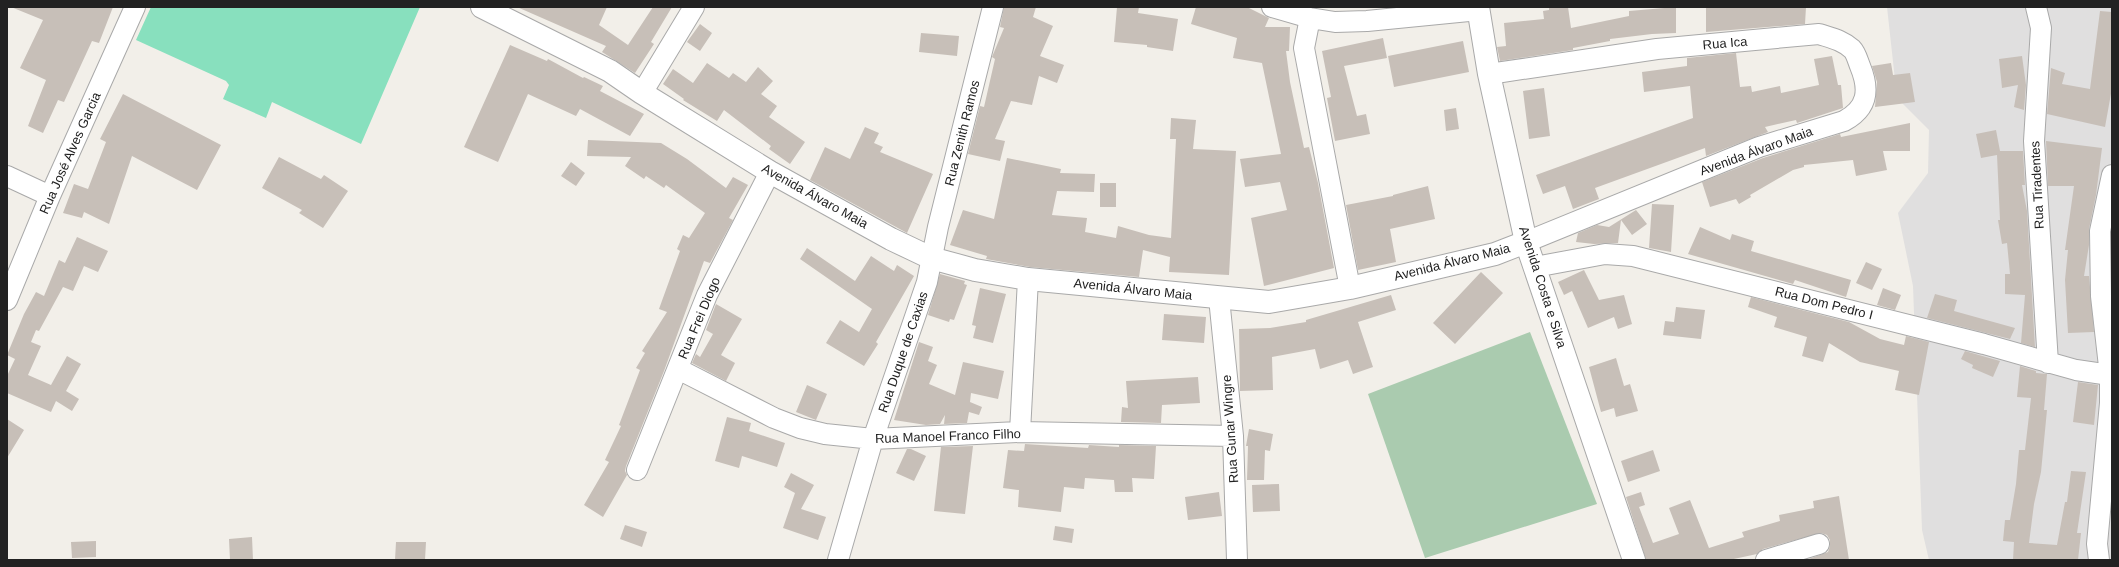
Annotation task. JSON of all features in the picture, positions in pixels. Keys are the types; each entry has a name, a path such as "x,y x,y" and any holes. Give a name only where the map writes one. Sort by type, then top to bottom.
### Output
{"street":[{"name":"Rua José Alves Garcia","path":"7,300 50,196 135,7"},
{"name":"Avenida Álvaro Maia","path":"482,7 610,71 642,94 770,172 891,239 931,258 975,270 1028,279 1219,298 1269,302 1350,288 1495,254 1759,147 1823,126"},
{"path":"642,94 694,7"},
{"name":"Rua Zenith Ramos","path":"931,258 994,7"},
{"path":"1272,7 1310,18 1335,22 1367,22 1479,8"},
{"name":"Rua Tiradentes","path":"2036,7 2040,28 2034,141 2048,363"},
{"name":"Avenida Costa e Silva","path":"1479,8 1490,74 1526,242 1634,560"},
{"path":"1310,18 1304,48 1350,288"},
{"name":"Rua Ica","path":"1490,74 1657,49 1819,34 1838,39 1854,50 1866,80 1865,98 1855,115 1844,121 1823,126"},
{"name":"Rua Frei Diogo","path":"637,470 707,295 770,172"},
{"path":"2099,560 2097,544 2110,403 2110,376 2101,296 2100,231 2112,175"},
{"path":"7,176 50,196"},
{"name":"Rua Dom Pedro I","path":"1535,267 1605,254 1633,256 1984,344 2048,363 2110,376"},
{"name":"Rua Duque de Caxias","path":"838,560 873,439 927,282 931,258"},
{"path":"1020,432 1028,279"},
{"name":"Rua Gunar Wingre","path":"1219,298 1233,436 1237,560"},
{"name":"Rua Manoel Franco Filho","path":"678,369 774,418 800,428 825,434 873,439 1020,432 1233,436"},
{"path":"1766,560 1819,544"}],"shaded area":[{"path":"1887,7 2112,7 2112,560 1929,560 1922,530 1913,286 1898,213 1928,173 1929,130 1897,98"}],"green space":[{"path":"151,7 420,7 361,144 272,102 266,118 223,99 229,85 226,81 136,40"},
{"path":"1530,332 1597,504 1425,558 1368,394"}],"building":[{"path":"11,7 113,7 99,43 92,41 64,102 58,100 43,133 28,126 46,80 20,68 43,20"},
{"path":"517,7 607,7 599,25 628,45 653,7 672,7 651,42 654,44 635,73 602,52 606,46"},
{"path":"1004,7 1036,7 1033,17 1053,26 1040,56 1064,65 1057,83 1039,76 1032,105 1011,101 995,139 1005,141 1000,161 968,154 980,106 984,107 995,59 992,57 1004,28 1000,27"},
{"path":"1117,7 1139,7 1138,13 1178,19 1173,51 1147,47 1147,45 1114,42"},
{"path":"1196,7 1247,7 1269,18 1265,27 1290,27 1289,51 1286,51 1290,82 1304,148 1309,147 1318,183 1334,268 1264,286 1251,218 1287,210 1280,182 1245,187 1240,159 1281,154 1262,63 1233,58 1237,38 1191,24"},
{"path":"1549,7 1568,7 1571,28 1629,16 1629,11 1676,7 1676,33 1610,39 1610,41 1573,48 1573,50 1500,61 1497,47 1506,46 1504,23 1544,19 1543,11 1549,10"},
{"path":"1706,7 1806,7 1805,24 1706,32"},
{"path":"2100,11 2112,12 2112,88 2105,127 2047,114 2051,68 2065,73 2062,84 2090,89"},
{"path":"700,24 712,33 700,51 687,42"},
{"path":"921,33 959,36 957,56 919,52"},
{"path":"1383,38 1387,58 1344,66 1357,116 1366,114 1370,134 1335,141 1327,98 1331,97 1322,51"},
{"path":"1463,41 1469,72 1394,87 1388,56"},
{"path":"510,45 547,61 548,59 583,78 584,77 603,86 600,91 644,114 630,136 580,109 576,116 528,94 498,162 464,147"},
{"path":"1736,53 1740,87 1751,86 1752,92 1780,86 1781,93 1819,85 1814,59 1832,56 1838,85 1841,85 1843,108 1797,123 1796,120 1765,127 1768,132 1706,156 1705,148 1595,188 1599,199 1573,209 1565,186 1543,194 1536,175 1693,118 1690,86 1644,92 1642,72 1687,66 1687,58"},
{"path":"2022,56 2026,85 2024,110 2014,107 2018,85 2002,88 1999,59"},
{"path":"707,63 729,78 733,73 746,82 758,67 773,81 761,94 777,106 769,117 805,142 790,164 769,149 771,146 724,110 717,121 683,100 684,99 663,84 673,69 693,83"},
{"path":"1891,63 1893,75 1910,73 1915,102 1875,107 1877,82 1872,66"},
{"path":"1544,88 1550,136 1529,139 1523,91"},
{"path":"123,94 221,145 197,190 132,156 109,224 84,212 82,218 63,213 74,184 88,189 106,142 100,139"},
{"path":"1456,108 1459,129 1446,131 1444,110"},
{"path":"1171,118 1196,120 1193,149 1236,151 1229,275 1169,272 1170,257 1143,250 1139,277 1030,267 986,259 987,256 950,245 963,210 994,219 1007,158 1061,169 1060,173 1095,174 1094,192 1057,191 1052,215 1087,218 1085,232 1116,238 1118,226 1149,235 1171,238 1176,139 1170,139"},
{"path":"1910,123 1910,151 1883,151 1887,170 1856,176 1853,160 1804,165 1804,167 1793,170 1750,195 1751,197 1739,204 1736,199 1710,207 1702,182 1763,158 1840,134 1841,137"},
{"path":"865,127 879,133 874,143 883,147 880,152 933,174 907,233 810,180 825,147 850,159"},
{"path":"1996,130 2000,151 2023,151 2025,185 2022,185 2027,211 2035,347 2021,343 2025,295 2005,294 2005,274 2010,274 2007,243 2002,244 1998,220 2000,220 1997,155 1981,158 1976,134"},
{"path":"588,140 661,143 687,159 726,188 733,177 748,185 729,218 733,220 710,263 704,261 664,371 626,466 625,471 627,475 603,517 584,505 609,462 605,460 621,426 619,425 640,370 636,368 645,353 642,351 667,312 659,309 680,251 677,249 683,235 689,238 705,213 666,185 664,188 646,176 644,179 625,166 631,157 587,156"},
{"path":"2046,141 2102,148 2096,195 2089,229 2089,245 2084,276 2089,276 2094,332 2068,333 2065,280 2068,250 2065,250 2074,186 2048,186"},
{"path":"279,157 321,179 324,175 348,191 323,228 299,213 302,210 262,188"},
{"path":"571,162 585,173 576,186 561,176"},
{"path":"1100,183 1116,183 1116,207 1100,207"},
{"path":"1428,186 1435,219 1390,229 1396,262 1358,270 1346,205 1393,196"},
{"path":"1652,204 1674,205 1671,252 1649,248"},
{"path":"1636,210 1647,224 1632,235 1621,220 1618,243 1594,244 1576,242 1578,233 1597,225 1609,227"},
{"path":"1700,227 1730,240 1732,234 1754,241 1751,251 1851,280 1846,297 1795,280 1793,284 1688,254"},
{"path":"77,237 108,251 98,272 84,266 73,291 63,287 39,331 36,330 31,342 41,346 28,375 51,385 67,356 81,364 66,391 79,399 72,411 56,401 51,412 7,393 7,376 15,359 7,355 24,314 36,292 44,296 59,260 65,263"},
{"path":"807,248 855,281 871,256 894,271 897,265 914,276 876,342 878,344 864,366 826,343 840,320 859,332 872,309 800,259"},
{"path":"1866,262 1882,269 1872,290 1856,283"},
{"path":"1584,270 1599,300 1624,295 1632,324 1618,329 1614,317 1588,328 1572,291 1564,295 1558,282"},
{"path":"1481,272 1503,293 1455,344 1433,323"},
{"path":"940,274 965,281 964,284 967,285 954,320 950,319 949,322 928,315"},
{"path":"980,288 1006,294 993,343 973,338 976,326 972,325"},
{"path":"1883,288 1901,295 1895,310 1877,305"},
{"path":"1935,294 1957,300 1954,311 2015,328 2010,339 1927,318"},
{"path":"1391,295 1396,310 1358,322 1373,367 1353,374 1348,360 1320,369 1315,349 1272,357 1273,390 1240,391 1239,329 1270,328 1306,322 1306,320"},
{"path":"1751,297 1849,322 1880,339 1904,345 1906,336 1929,342 1919,395 1895,390 1899,371 1860,362 1829,343 1823,362 1802,356 1807,337 1774,327 1777,317 1748,307"},
{"path":"716,304 742,319 721,355 735,363 726,381 692,363 696,354 700,357 713,334 706,330"},
{"path":"1676,307 1705,310 1701,339 1663,335 1665,321 1674,322"},
{"path":"1164,314 1206,317 1204,343 1162,340"},
{"path":"919,342 933,347 928,361 937,365 929,384 955,395 963,362 1004,371 998,399 971,393 970,402 982,407 979,415 969,412 967,423 944,424 945,415 940,424 926,425 894,420"},
{"path":"1965,351 2000,361 1993,377 1972,368 1973,365 1961,359"},
{"path":"1616,358 1624,386 1630,384 1638,411 1616,417 1614,408 1601,412 1589,367"},
{"path":"2020,366 2036,371 2036,373 2047,374 2044,410 2047,410 2041,472 2034,504 2029,543 2057,545 2065,502 2067,502 2071,471 2086,472 2077,533 2081,533 2078,560 2013,560 2014,542 2003,541 2005,520 2010,520 2016,484 2019,450 2025,450 2031,398 2017,397"},
{"path":"1198,377 1200,403 1162,405 1161,423 1121,422 1122,407 1128,408 1126,381"},
{"path":"2078,382 2098,385 2094,425 2073,422"},
{"path":"807,385 827,394 816,420 796,412"},
{"path":"727,417 751,423 749,431 785,443 777,467 742,456 739,468 715,461"},
{"path":"7,419 24,430 7,458"},
{"path":"1249,429 1273,434 1270,451 1265,450 1264,480 1247,480 1248,446 1246,446"},
{"path":"1025,444 1088,448 1089,445 1119,447 1119,445 1156,446 1154,479 1132,478 1133,492 1115,492 1114,480 1085,478 1084,489 1064,487 1061,512 1018,507 1019,490 1003,488 1008,450 1024,451"},
{"path":"973,446 965,514 934,511 941,447"},
{"path":"907,449 911,449 926,456 914,481 896,473"},
{"path":"1653,450 1660,471 1628,482 1621,461"},
{"path":"791,473 814,485 801,509 826,517 818,540 783,528 795,493 784,487"},
{"path":"1279,484 1280,511 1253,512 1252,485"},
{"path":"1219,492 1222,516 1188,520 1185,497"},
{"path":"1641,492 1645,505 1639,507 1653,543 1679,534 1669,508 1690,500 1709,548 1744,537 1742,532 1780,521 1779,515 1814,508 1813,501 1839,496 1849,560 1806,560 1828,552 1830,540 1827,535 1821,533 1763,549 1757,554 1729,560 1646,560 1626,497"},
{"path":"625,525 647,532 642,547 620,539"},
{"path":"1055,526 1074,529 1072,543 1053,540"},
{"path":"252,537 253,560 230,560 229,539"},
{"path":"96,541 96,557 72,558 71,542"},
{"path":"396,542 426,542 425,560 395,560"}]}
